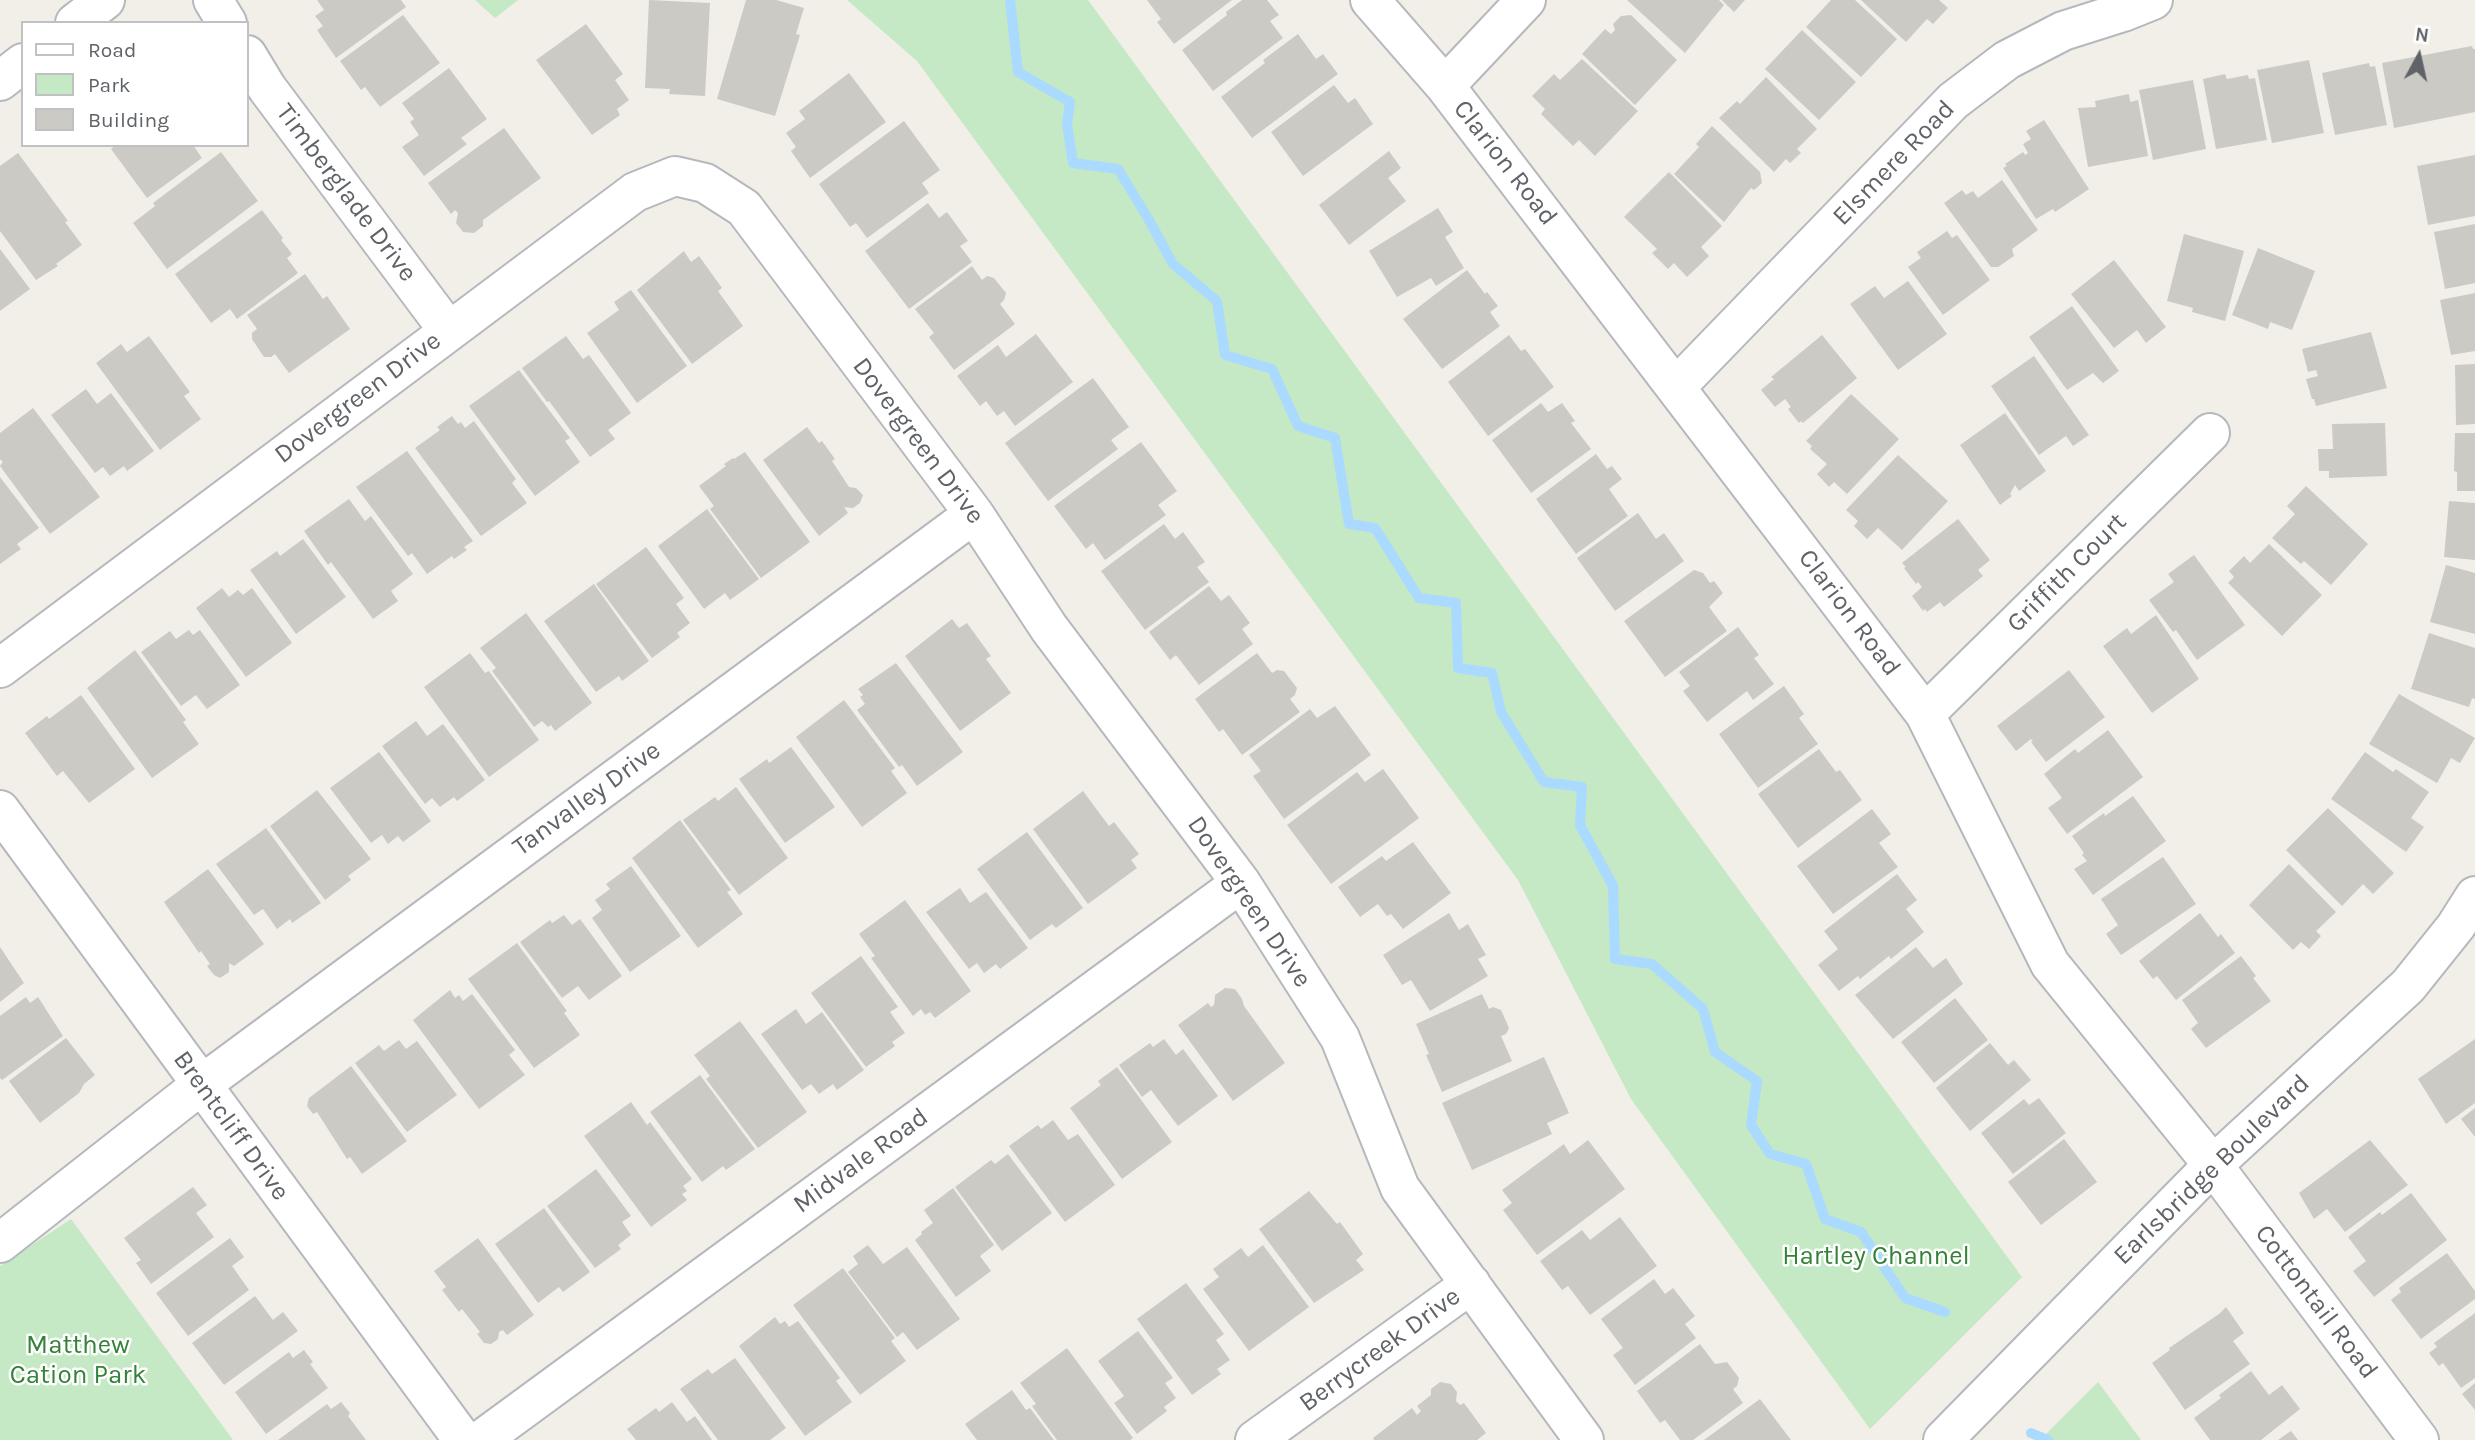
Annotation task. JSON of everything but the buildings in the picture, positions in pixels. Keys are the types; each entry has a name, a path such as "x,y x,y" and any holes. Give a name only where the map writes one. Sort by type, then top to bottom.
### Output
{"street":[{"path":"78,21 105,0"},
{"path":"213,0 226,21"},
{"name":"Clarion Road","path":"1370,0 1445,86 1925,714 2050,964 2213,1165"},
{"path":"1445,86 1526,0"},
{"name":"Elsmere Road","path":"1677,387 1954,101 2007,60 2052,37 2152,0"},
{"name":"Timberglade Drive","path":"248,57 267,88 448,330"},
{"path":"0,80 21,64"},
{"name":"Dovergreen Drive","path":"0,668 635,192 675,176 705,183 744,208 974,514 1049,628 1241,883 1340,1038 1400,1188 1584,1440"},
{"name":"Griffith Court","path":"1925,714 2210,433"},
{"name":"Tanvalley Drive","path":"0,1243 201,1085 974,514"},
{"name":"Brentcliff Drive","path":"0,810 463,1440"},
{"name":"Midvale Road","path":"481,1440 1241,883"},
{"name":"Earlsbridge Boulevard","path":"1943,1440 2213,1165 2408,986 2469,919"},
{"name":"Cottontail Road","path":"2213,1165 2419,1440"},
{"name":"Berrycreek Drive","path":"1255,1440 1471,1284"}],"green space":[{"path":"475,0 518,0 495,18"},
{"name":"Hartley Channel","path":"847,0 1088,0 2022,1277 1870,1429 1631,1099 1518,880 917,61"},
{"name":"Matthew Cation Park","path":"71,1219 233,1440 0,1440 0,1266"},
{"path":"2098,1382 2141,1440 2040,1440"}],"waterway":[{"path":"1010,0 1018,72 1070,102 1067,124 1073,163 1118,169 1173,264 1217,301 1225,355 1272,369 1298,426 1335,438 1349,524 1375,528 1419,598 1456,603 1458,668 1492,673 1501,712 1544,782 1582,787 1580,825 1613,886 1615,959 1652,964 1703,1009 1715,1052 1757,1081 1751,1125 1770,1154 1806,1164 1825,1219 1861,1232 1905,1298 1945,1312"},
{"path":"2031,1433 2048,1440"}]}
